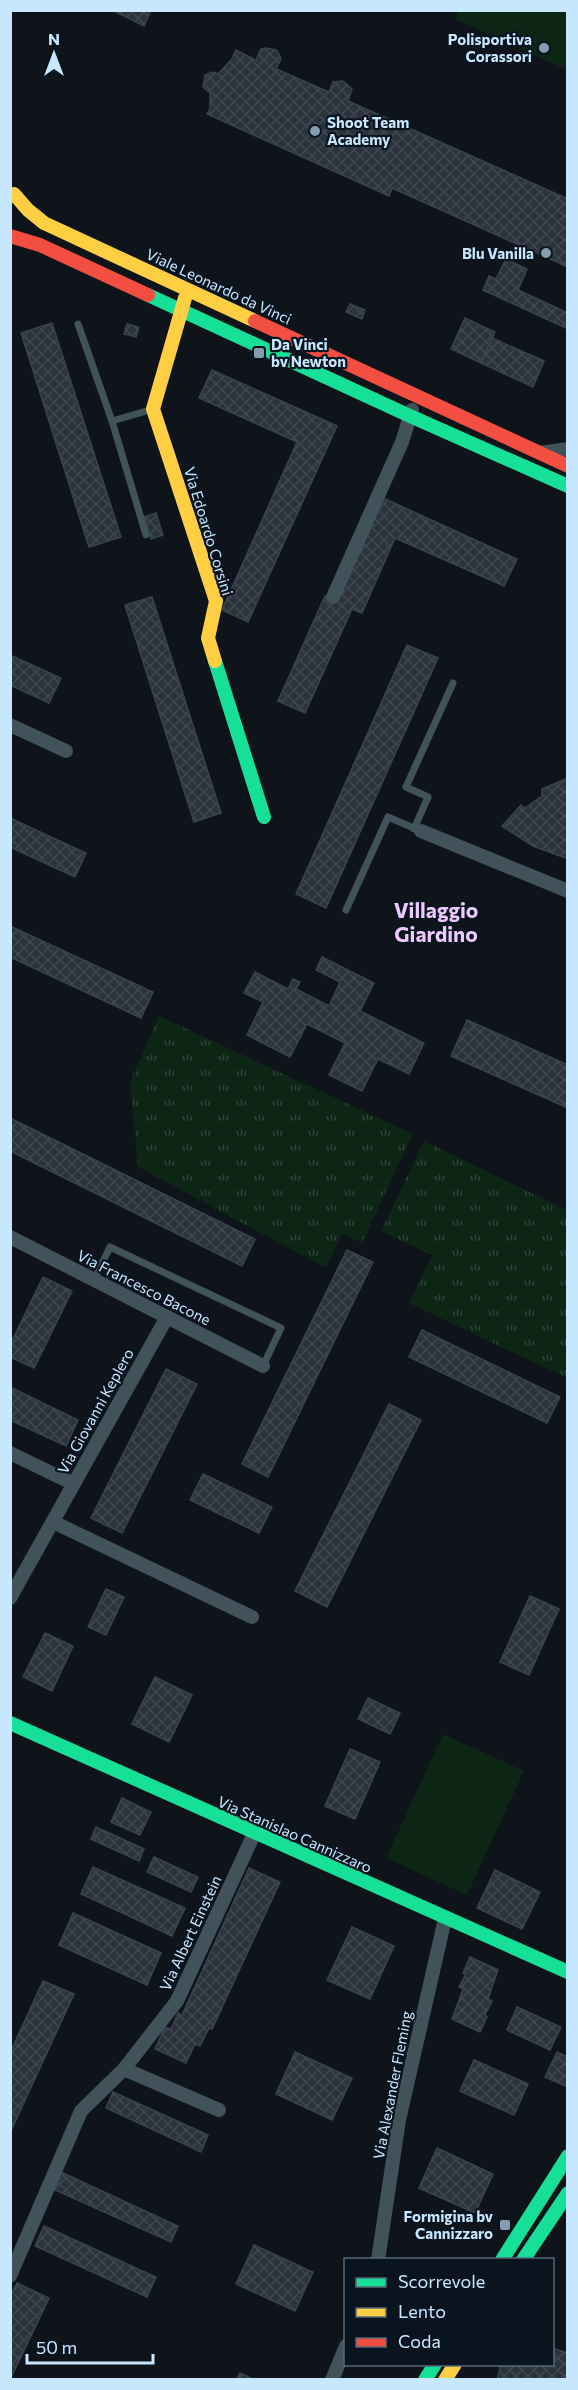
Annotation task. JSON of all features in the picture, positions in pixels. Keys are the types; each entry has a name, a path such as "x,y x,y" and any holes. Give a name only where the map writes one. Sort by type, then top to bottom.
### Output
{"street":[{"path":"10,211 12,188"},
{"name":"Viale Leonardo da Vinci","path":"12,188 28,210 44,223 567,466"},
{"path":"10,236 40,245 567,486"},
{"path":"153,410 188,290"},
{"path":"333,597 402,442 418,397"},
{"name":"Via Edoardo Corsini","path":"153,410 216,601 208,638 264,817"},
{"path":"539,453 567,449"},
{"path":"10,725 66,751"},
{"path":"418,830 567,891"},
{"name":"Via Francesco Bacone","path":"10,1237 263,1366"},
{"name":"Via Giovanni Keplero","path":"10,1598 167,1317"},
{"path":"10,1453 74,1484"},
{"path":"53,1522 252,1617"},
{"name":"Via Stanislao Cannizzaro","path":"10,1724 567,1972"},
{"name":"Via Albert Einstein","path":"10,2276 81,2110 123,2069 177,2001 254,1834"},
{"name":"Via Alexander Fleming","path":"378,2258 399,2120 445,1918"},
{"path":"123,2069 219,2110"},
{"path":"503,2258 567,2156"},
{"path":"524,2258 567,2193"},
{"path":"332,2379 344,2349"},
{"path":"425,2379 434,2366"},
{"path":"445,2379 454,2366"}],"lane":[{"path":"78,324 112,421 146,535"},
{"path":"112,421 153,410"},
{"path":"346,910 388,817 418,830 428,797 406,787 453,683"},
{"path":"94,1280 110,1247 281,1328 263,1366"}],"green space":[{"name":"Polisportiva Corassori","path":"459,11 567,11 567,70 455,19"},
{"path":"159,1016 413,1134 362,1243 342,1234 326,1268 138,1167 130,1082"},
{"path":"424,1141 567,1210 567,1378 409,1303 432,1255 381,1231"},
{"path":"443,1734 524,1771 467,1895 386,1858"}],"building":[{"path":"112,10 151,10 144,26"},
{"path":"261,49 276,50 279,54 281,59 276,69 329,92 333,82 343,81 352,89 348,101 568,199 568,267 392,188 389,196 207,114 210,109 210,93 203,87 205,75 213,72 218,74 232,59 236,50 256,60"},
{"path":"506,259 527,269 518,290 568,313 568,329 483,290 489,276 496,279"},
{"path":"350,304 365,310 362,319 346,312"},
{"path":"465,318 495,332 481,363 451,349"},
{"path":"52,323 121,537 89,547 21,333"},
{"path":"127,324 139,327 136,337 124,334"},
{"path":"492,338 544,361 533,387 481,363"},
{"path":"212,370 337,426 248,622 222,610 297,442 199,398"},
{"path":"381,497 517,559 504,586 395,538 362,613 352,609 305,713 278,701 325,596 335,601"},
{"path":"156,513 163,535 151,539 144,517"},
{"path":"152,597 221,813 194,822 125,605"},
{"path":"407,645 438,658 326,908 296,894"},
{"path":"10,655 61,678 49,703 10,685"},
{"path":"568,778 568,859 533,846 502,826 521,805 525,808 542,796 542,789"},
{"path":"10,818 86,853 75,877 10,847"},
{"path":"10,926 153,992 141,1018 10,957"},
{"path":"322,957 374,983 360,1011 424,1043 409,1074 378,1059 362,1091 329,1075 345,1043 307,1024 290,1057 247,1035 263,1002 244,993 255,972 288,989 293,979 300,982 296,989 329,1006 340,982 316,970"},
{"path":"467,1020 568,1065 568,1108 451,1056"},
{"path":"10,1118 255,1239 242,1266 10,1151"},
{"path":"347,1250 373,1262 268,1477 242,1464"},
{"path":"43,1277 72,1291 34,1368 10,1357 10,1345"},
{"path":"422,1330 560,1397 547,1423 409,1357"},
{"path":"166,1369 197,1384 122,1533 91,1518"},
{"path":"10,1387 78,1420 66,1446 10,1420"},
{"path":"389,1404 421,1420 327,1607 295,1591"},
{"path":"203,1474 272,1507 259,1533 190,1500"},
{"path":"106,1589 124,1597 106,1635 88,1627"},
{"path":"530,1596 559,1609 529,1675 500,1662"},
{"path":"45,1633 73,1646 52,1691 23,1677"},
{"path":"155,1677 192,1695 169,1742 132,1724"},
{"path":"368,1698 400,1713 390,1734 358,1719"},
{"path":"350,1749 380,1762 355,1819 325,1806"},
{"path":"122,1798 151,1812 140,1835 111,1822"},
{"path":"96,1827 144,1849 139,1861 91,1839"},
{"path":"154,1857 198,1877 191,1892 147,1872"},
{"path":"93,1867 185,1908 172,1936 81,1894"},
{"path":"249,1868 280,1882 212,2029 209,2028 200,2046 195,2044 186,2063 155,2049 165,2027 171,2029 178,2013 182,2015"},
{"path":"495,1870 540,1892 522,1929 477,1908"},
{"path":"73,1913 161,1953 147,1985 59,1945"},
{"path":"352,1927 394,1946 370,1999 327,1980"},
{"path":"470,1957 498,1970 488,1999 492,2001 480,2032 452,2019 463,1989 459,1987 466,1974 463,1973"},
{"path":"43,1981 74,1994 10,2133 10,2053"},
{"path":"517,2007 561,2027 550,2050 507,2030"},
{"path":"295,2052 352,2078 332,2120 276,2094"},
{"path":"557,2052 568,2057 568,2087 545,2077"},
{"path":"474,2060 528,2084 514,2115 460,2091"},
{"path":"113,2092 208,2135 201,2152 106,2108"},
{"path":"437,2148 493,2174 475,2213 419,2188"},
{"path":"63,2173 178,2226 171,2242 55,2190"},
{"path":"44,2226 156,2277 147,2297 35,2246"},
{"path":"254,2245 313,2272 295,2311 236,2284"},
{"path":"17,2283 49,2298 10,2380 10,2296"},
{"path":"554,2349 568,2353 568,2380 497,2380 500,2366 554,2366"},
{"path":"240,2373 255,2380 236,2380"}],"traffic: fast":[{"path":"148,295 568,486"},
{"path":"215,661 264,817"},
{"path":"10,1723 568,1972"},
{"path":"503,2258 568,2156"},
{"path":"524,2258 568,2193"},
{"path":"425,2380 434,2366"}],"traffic: slow":[{"path":"14,194 44,223 255,321"},
{"path":"185,298 153,409 216,601 208,638 215,661"},
{"path":"445,2380 454,2366"}],"traffic: jam":[{"path":"10,236 40,245 148,295"},
{"path":"255,321 568,466"}],"place":[{"name":"Polisportiva Corassori","path":"544,48"},
{"name":"Shoot Team Academy","path":"315,131"},
{"name":"Blu Vanilla","path":"546,253"},
{"name":"Da Vinci bv Newton","path":"259,353"},
{"name":"Formigina bv Cannizzaro","path":"505,2225"}],"district":[{"name":"Villaggio Giardino","path":"436,921"}]}
